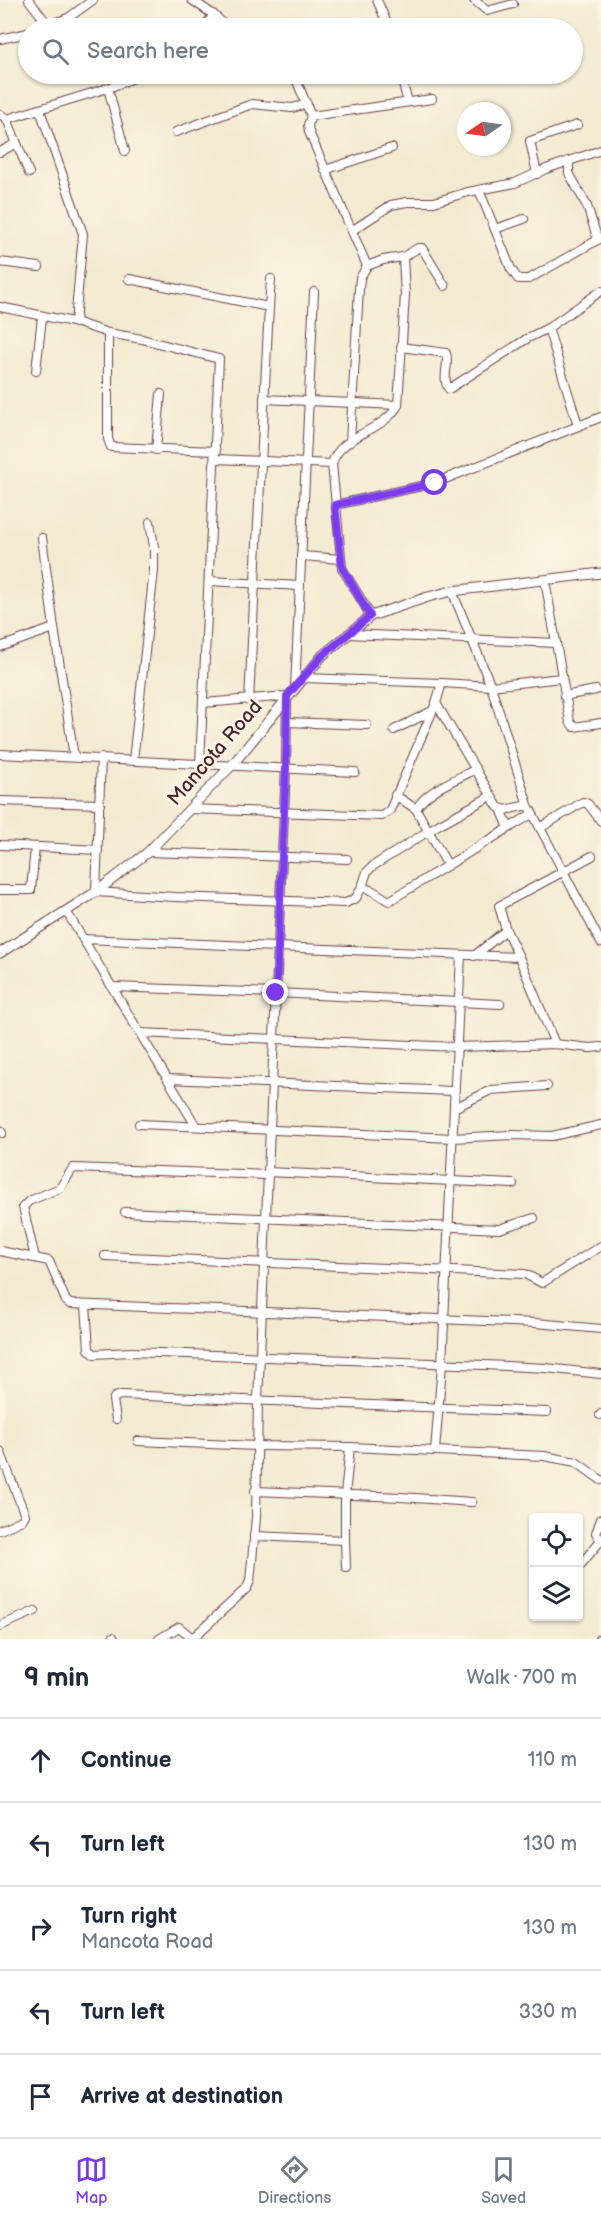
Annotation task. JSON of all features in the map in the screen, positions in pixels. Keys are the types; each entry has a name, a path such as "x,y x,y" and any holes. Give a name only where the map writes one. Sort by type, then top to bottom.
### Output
{"main road":[{"name":"Mancota Road","path":"0,953 96,892 148,852 232,764 323,655 370,616 452,591 601,573"}],"street":[{"path":"29,0 40,18"},
{"path":"68,18 93,0"},
{"path":"192,0 217,18"},
{"path":"377,0 384,18"},
{"path":"474,0 487,11 513,4"},
{"path":"1,38 18,35"},
{"path":"29,173 3,116 40,110 118,84"},
{"path":"298,84 311,116 308,125 309,132 367,266"},
{"path":"403,84 408,102"},
{"path":"108,88 125,150"},
{"path":"311,116 432,99"},
{"path":"176,132 252,104 292,108 307,104"},
{"path":"40,110 82,229 75,323"},
{"path":"537,174 530,141 577,125"},
{"path":"0,152 15,144"},
{"path":"325,170 392,148"},
{"path":"353,230 391,205 407,202 434,202 468,192 515,183 601,150"},
{"path":"479,190 511,269 518,279 529,279 599,239 587,207 569,172 569,161"},
{"path":"495,229 524,219"},
{"path":"350,442 360,278 367,266 403,257 422,248 445,286"},
{"path":"370,616 346,575 340,559 332,464 334,456 350,442 393,413 398,405 405,295 403,257"},
{"path":"0,262 39,267"},
{"path":"129,279 269,307"},
{"path":"249,701 271,279"},
{"path":"401,347 436,350 447,354 445,378 448,389 528,338 548,328 601,291"},
{"path":"295,688 314,292"},
{"path":"0,307 219,359 200,763"},
{"path":"36,371 42,317"},
{"path":"548,328 578,425"},
{"path":"108,333 109,444 116,449 156,450 261,461 332,464"},
{"path":"156,450 161,394"},
{"path":"264,399 398,405"},
{"path":"335,505 435,483 601,417"},
{"path":"133,761 153,577 154,558 150,522"},
{"path":"42,537 74,757"},
{"path":"301,556 340,559"},
{"path":"545,580 564,696 572,726 601,723"},
{"path":"210,581 300,586"},
{"path":"452,591 491,686 528,805 601,943"},
{"path":"0,647 54,628"},
{"path":"348,634 556,643"},
{"path":"303,678 491,686 561,678"},
{"path":"190,809 382,816 390,810 442,683"},
{"path":"564,696 596,690"},
{"path":"159,1639 179,1627 195,1636 247,1588 250,1581 255,1536 258,1400 283,858 287,696 204,703"},
{"path":"394,730 434,707"},
{"path":"434,707 501,809 508,828"},
{"path":"287,722 367,725"},
{"path":"0,754 355,772"},
{"path":"101,758 96,892 349,903 356,898 367,872 373,866 427,831 491,796"},
{"path":"416,809 435,791 476,769"},
{"path":"395,795 416,809 447,864"},
{"path":"0,801 100,804"},
{"path":"540,828 583,802 593,809 601,821"},
{"path":"501,809 528,805"},
{"path":"362,887 389,901 532,814"},
{"path":"0,845 98,850"},
{"path":"0,890 31,890 35,847"},
{"path":"148,852 346,859"},
{"path":"555,1044 506,930 499,906 592,856"},
{"path":"66,911 196,1126"},
{"path":"474,956 506,930"},
{"path":"83,939 519,957"},
{"path":"435,1451 442,1365 461,955"},
{"path":"113,987 500,1004"},
{"path":"140,1033 457,1047 555,1044 601,1047"},
{"path":"168,1079 453,1091"},
{"path":"454,1108 491,1090 547,1086"},
{"path":"139,1124 452,1138 511,1135 552,1136 601,1125"},
{"path":"35,1258 23,1210 24,1205 60,1188 70,1170 75,1167 513,1184"},
{"path":"125,1212 500,1229 534,1218"},
{"path":"105,1256 525,1274 542,1283 601,1246"},
{"path":"0,1251 50,1263 67,1302 87,1305 536,1323 601,1329"},
{"path":"87,1305 89,1349 94,1354 131,1352 260,1356 546,1368 601,1374"},
{"path":"116,1419 114,1400 115,1397 121,1395 547,1413"},
{"path":"138,1441 350,1447 544,1456 576,1462 601,1480"},
{"path":"346,1567 345,1495 350,1447"},
{"path":"0,1451 25,1515 22,1520 0,1530"},
{"path":"255,1491 472,1502"},
{"path":"580,1567 601,1540 596,1533 601,1519"},
{"path":"255,1536 345,1540"},
{"path":"0,1626 35,1611"}],"route":[{"path":"276,993 283,858 287,696 323,655 370,616 342,567 335,505 435,483"}]}
